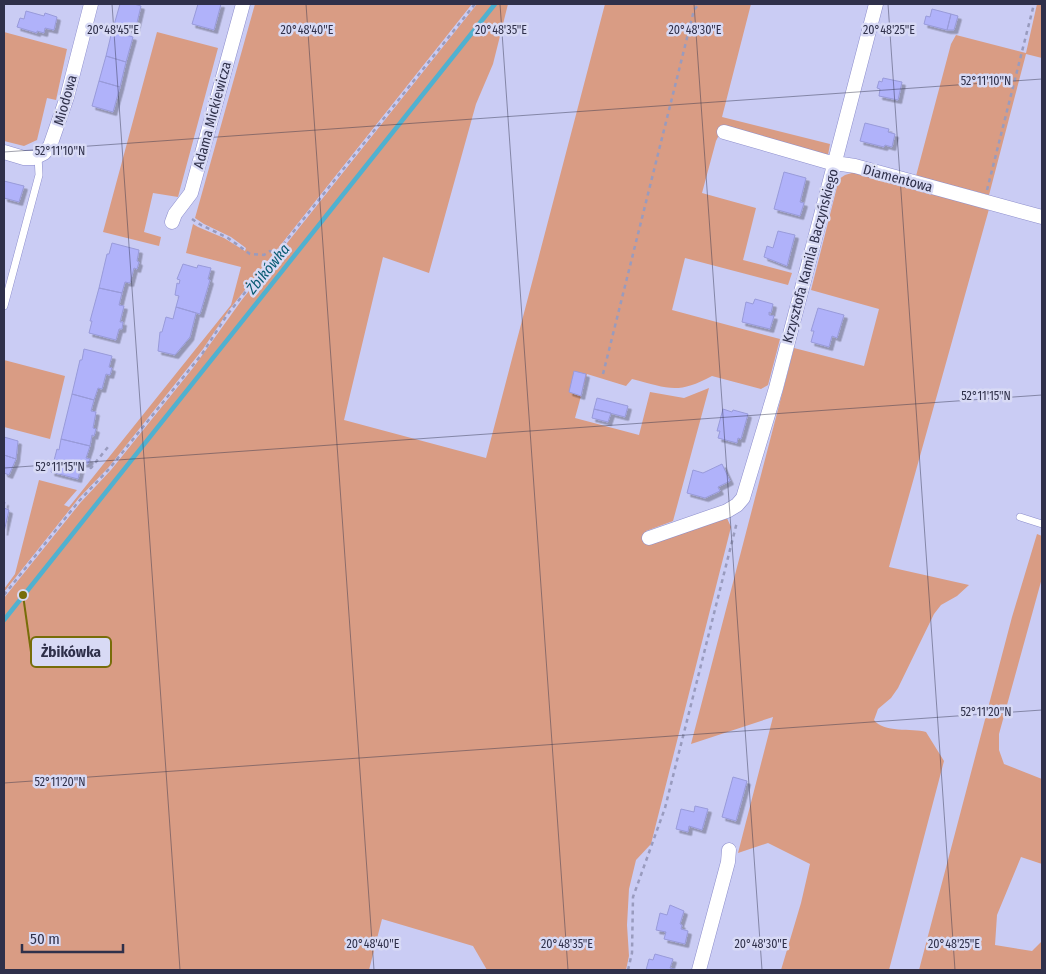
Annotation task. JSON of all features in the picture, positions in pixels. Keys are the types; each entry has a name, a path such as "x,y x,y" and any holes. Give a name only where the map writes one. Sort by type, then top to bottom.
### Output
{"street":[{"name":"Miodowa","path":"38,156 44,153 52,141 67,97 91,4"},
{"name":"Adama Mickiewicza","path":"172,222 175,214 191,194 243,4"},
{"name":"Krzysztofa Kamila Baczyńskiego","path":"737,505 743,498 747,488 758,452 876,4"},
{"name":"Diamentowa","path":"724,132 1042,217"},
{"path":"4,152 24,158 38,156"},
{"path":"649,538 727,511 737,505"},
{"path":"699,970 728,862 729,850"}],"lane":[{"path":"4,306 39,176 38,156"},
{"path":"1020,517 1042,524"}],"path":[{"path":"4,595 79,501 109,469 202,354 227,315 474,4"},
{"path":"603,374 694,10 698,4"},
{"path":"984,201 1034,4"},
{"path":"192,219 201,226 228,238 250,254 264,255 270,251 276,253"},
{"path":"82,466 91,468 108,447 111,446"},
{"path":"628,970 632,953 632,897 665,808 738,515 737,505"}],"shaded area":[{"path":"255,4 472,4 229,310 203,349 108,468 79,498 4,592 4,589 15,574 39,480 77,490 64,505 69,507 231,305 241,267 186,253 193,224 224,238 245,251 246,248 231,237 195,218"},
{"path":"477,4 508,4 493,64 476,104 429,273 383,257 344,420 486,458 605,4 751,4 722,117 830,144 828,155 719,135 716,141 702,193 756,208 743,260 792,273 788,285 685,258 672,310 780,339 768,385 761,389 712,376 681,388 664,387 632,379 626,386 587,374 575,418 639,435 650,392 684,398 709,388 673,521 646,531 649,542 726,516 731,527 651,844 636,860 629,889 627,925 629,956 626,970 487,970 473,946 382,919 369,970 4,970 4,598 193,368 241,301"},
{"path":"1037,4 1042,4 1042,58 1026,54 989,195 916,176 951,44 956,35 1026,53"},
{"path":"4,32 67,49 56,100 47,98 37,140 24,146 4,141"},
{"path":"157,32 218,48 178,197 153,193 144,232 161,237 159,246 103,232"},
{"path":"855,172 989,209 889,567 969,585 957,596 941,605 934,614 898,688 891,698 878,709 874,720 884,727 926,732 944,761 889,970 781,970 801,903 810,864 768,843 738,853 773,717 691,744 794,348 864,366 879,309 811,290 839,179"},
{"path":"4,360 65,376 50,439 4,427"},
{"path":"1037,534 1042,536 1042,578 999,734 999,750 1004,764 1042,779 1042,864 1021,857 997,915 995,945 1032,951 1042,941 1042,970 919,970 1012,617"}],"building":[{"path":"120,4 141,6 135,31 114,25"},
{"path":"198,4 221,4 214,30 192,24"},
{"path":"932,9 951,14 947,30 924,24 926,16 930,17"},
{"path":"26,11 44,16 45,13 57,17 54,30 45,28 44,33 37,31 37,33 17,27 20,18 24,19"},
{"path":"951,14 958,16 954,30 947,30"},
{"path":"112,31 133,37 126,62 106,56"},
{"path":"106,56 126,62 120,87 99,81"},
{"path":"883,78 902,82 898,100 879,96 880,89 877,88 879,81 882,82"},
{"path":"99,81 120,87 113,112 92,106"},
{"path":"865,123 889,129 888,132 895,134 892,147 860,141"},
{"path":"784,172 806,178 800,202 804,203 800,216 774,209"},
{"path":"4,181 24,186 19,202 4,198"},
{"path":"778,231 795,235 787,266 764,257 767,246 773,248"},
{"path":"112,243 139,250 137,269 134,268 130,283 125,282 122,293 99,288 107,254 109,254"},
{"path":"183,264 197,268 198,265 211,268 208,279 210,280 200,314 176,307 179,296 175,295 177,283 179,284 180,280 177,279"},
{"path":"99,288 122,293 119,305 124,306 120,322 123,322 122,329 119,329 116,340 89,333 92,321 90,321"},
{"path":"755,299 773,304 771,313 769,312 769,315 774,316 770,329 742,322 746,302 753,304"},
{"path":"176,307 196,313 190,337 175,355 158,351 160,332 162,332 166,317 173,319"},
{"path":"818,308 844,315 837,338 832,336 829,347 811,342 814,331 811,331"},
{"path":"84,349 112,356 109,367 112,368 110,375 106,374 102,389 98,388 94,400 72,394"},
{"path":"574,371 586,374 581,396 569,392"},
{"path":"72,394 94,400 91,411 96,412 93,428 96,429 94,436 92,435 90,446 61,439"},
{"path":"597,398 628,406 625,417 594,409"},
{"path":"594,409 611,413 608,422 592,418"},
{"path":"723,409 748,414 741,439 738,438 737,443 718,438 720,431 717,431"},
{"path":"4,437 18,441 16,459 4,455"},
{"path":"61,439 90,446 86,458 90,459 88,464 82,463 78,479 51,472"},
{"path":"4,455 16,459 9,475 4,473"},
{"path":"722,464 730,481 718,487 720,491 705,498 687,493 693,470 703,473"},
{"path":"4,508 9,510 4,532"},
{"path":"733,777 747,781 736,821 722,817"},
{"path":"695,806 708,809 702,830 689,826 688,832 676,829 681,809 694,812"},
{"path":"670,905 684,911 680,924 682,925 681,929 688,931 685,944 664,939 666,932 656,930 660,913 667,915"},
{"path":"655,954 673,959 670,968 678,970 646,970 649,959 653,960"}],"waterway":[{"name":"Żbikówka","path":"4,620 495,4"}],"place":[{"name":"Żbikówka","path":"23,595"}]}
